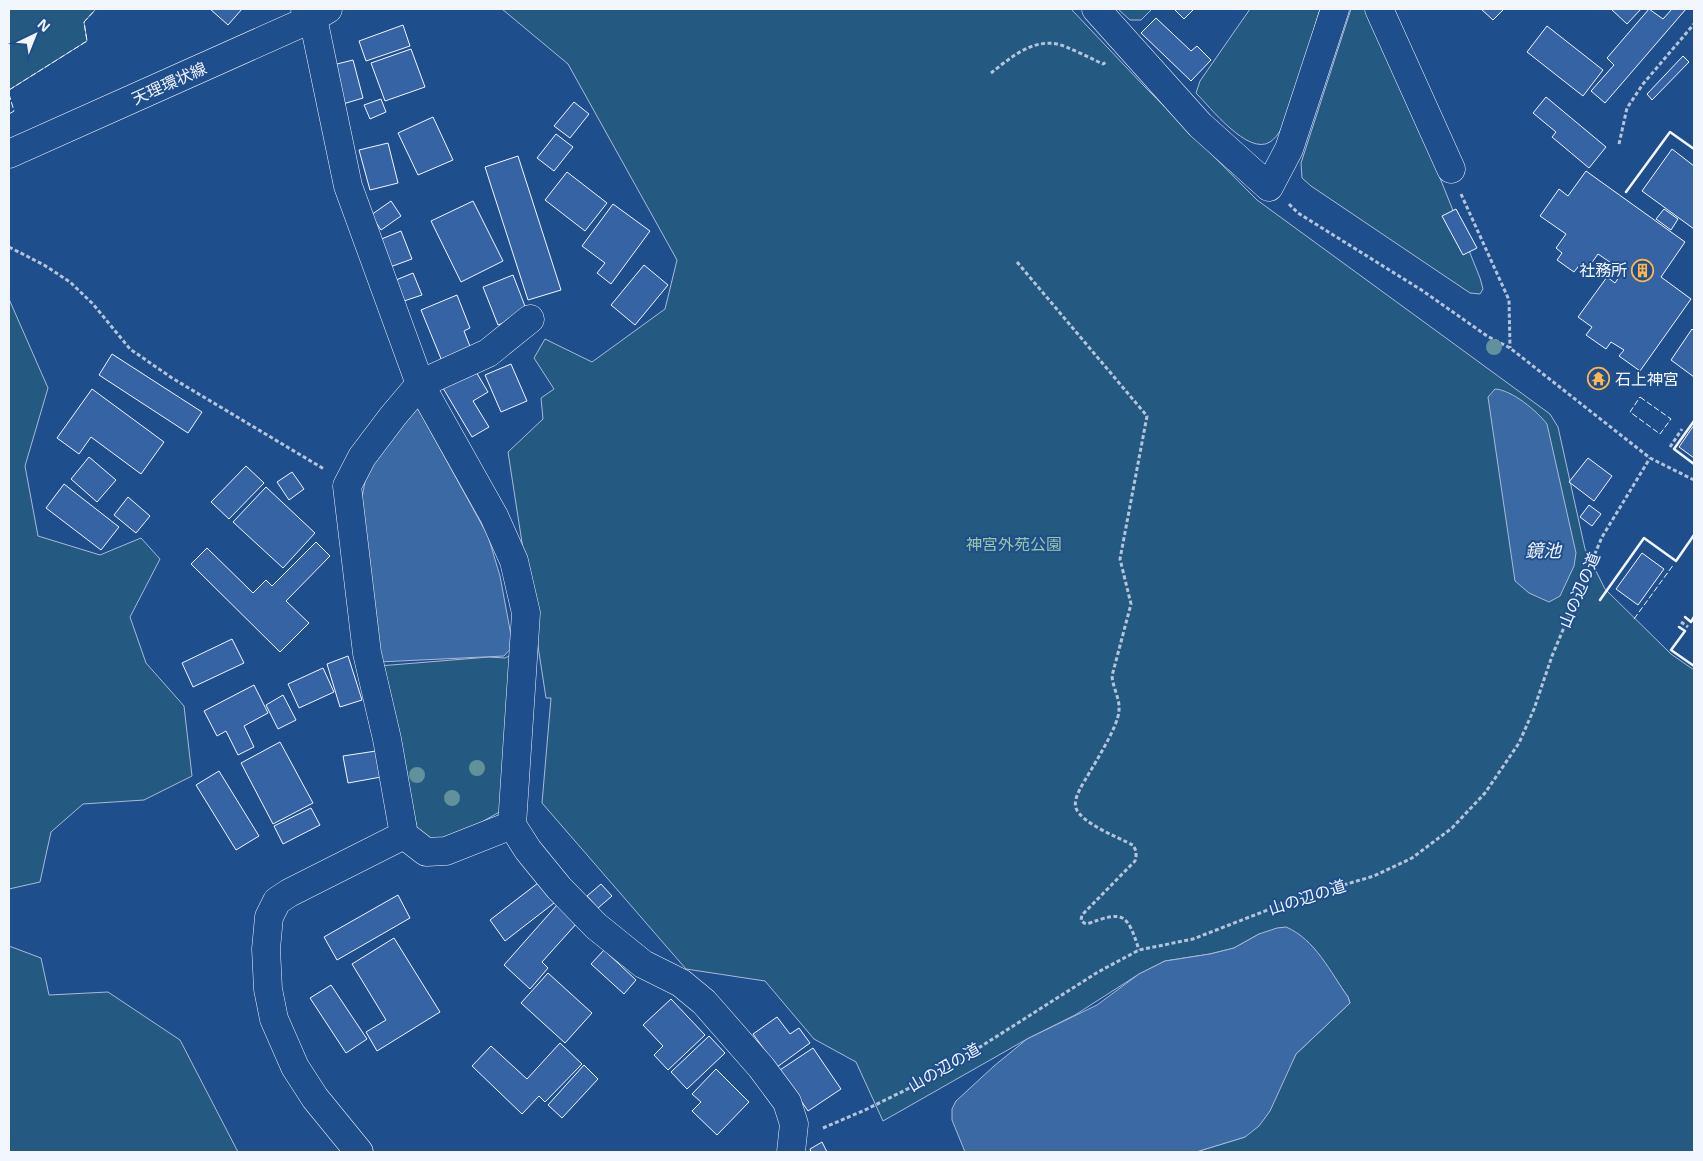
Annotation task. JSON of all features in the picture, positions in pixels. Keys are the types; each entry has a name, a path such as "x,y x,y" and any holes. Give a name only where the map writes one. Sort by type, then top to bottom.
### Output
{"street":[{"path":"1096,9 1200,125 1270,188 1289,149 1336,9"},
{"path":"1380,9 1451,169"},
{"path":"316,12 348,186 420,384 494,516 514,561 526,613 512,825 528,850 552,880 596,926 643,964 681,982 709,1008 761,1067 787,1102 794,1124 792,1147"},
{"name":"天理環状線","path":"9,154 316,12"},
{"path":"512,825 446,851 426,852 404,835 387,740 367,653 347,486 362,457 420,384 488,352 530,319"},
{"path":"360,1152 316,1098 295,1067 274,1019 268,989 266,949 269,917 277,901 289,892 404,835"}],"path":[{"path":"1619,144 1628,108 1643,84 1694,24"},
{"path":"991,74 1015,54 1036,44 1057,44 1103,64 1113,56 1138,55"},
{"path":"1451,169 1510,300 1510,348"},
{"path":"1270,188 1298,213 1422,291 1487,336 1510,348 1650,458 1694,480"},
{"path":"9,247 44,265 70,282 93,304 130,349 172,378 322,467 347,486"},
{"path":"1017,262 1147,416 1120,559 1130,604 1112,676 1113,688 1119,701 1118,720 1075,800 1076,809 1082,816 1090,823 1133,846 1136,857 1082,916 1081,920 1084,924 1087,924 1110,916 1120,917 1132,928 1139,950"},
{"path":"1670,447 1682,429"},
{"name":"山の辺の道","path":"792,1147 936,1075 1098,972 1139,950 1193,939 1296,899 1374,876 1412,858 1452,828 1485,793 1519,744 1534,709 1552,656 1602,537 1650,458"},
{"path":"1681,622 1688,627"}],"green space":[{"path":"9,9 96,9 84,22 87,41 9,90"},
{"name":"神宮外苑公園","path":"502,9 1071,9 1257,200 1550,414 1558,427 1585,549 1605,589 1671,654 1694,670 1694,1152 1196,1152 1245,1137 1296,1054 1350,1003 1348,997 1313,947 1259,934 1234,948 1165,961 1139,974 1075,1015 1027,1039 883,1121 856,1062 814,1039 765,981 686,969 542,803 551,698 546,698 508,452 543,419 541,398 554,389 534,358 545,339 592,362 665,309 677,260 568,64"},
{"path":"1118,9 1152,9 1141,20 1130,20"},
{"path":"1250,9 1320,9 1288,116 1276,137 1270,142 1261,144 1251,142 1230,128 1196,93 1200,81"},
{"path":"1351,9 1368,9 1400,78 1480,278 1483,289 1480,294 1470,293 1311,186 1302,178 1301,163"},
{"path":"9,299 48,388 25,466 38,536 100,555 141,538 160,559 130,617 146,663 184,706 192,776 144,800 83,804 51,832 40,882 9,889"},
{"path":"513,654 503,810 439,846 419,836 379,666 489,657 505,658"},
{"path":"9,946 41,958 49,995 108,992 180,1040 238,1152 9,1152"}],"water":[{"name":"鏡池","path":"1495,389 1509,393 1524,402 1547,424 1576,553 1574,566 1560,596 1549,602 1529,593 1515,581 1488,397"},
{"path":"416,405 488,536 500,576 513,646 504,656 379,662 361,502 369,462"},
{"path":"1286,927 1296,932 1314,948 1329,967 1350,1003 1296,1054 1270,1111 1259,1126 1245,1137 1196,1152 965,1152 952,1120 952,1109 956,1101 1027,1039 1097,1005 1139,974 1165,961 1234,948 1259,934"}],"building":[{"path":"210,9 242,9 228,25"},
{"path":"1174,9 1194,9 1184,19"},
{"path":"1481,9 1504,9 1493,20"},
{"path":"1611,9 1641,9 1627,24"},
{"path":"1649,9 1663,19 1672,9 1686,9 1605,103 1591,91 1614,65 1607,58"},
{"path":"1156,18 1191,51 1197,46 1211,60 1191,81 1141,33"},
{"path":"403,25 410,46 366,61 359,41"},
{"path":"1547,26 1603,70 1583,96 1527,52"},
{"path":"411,49 425,87 385,101 371,63"},
{"path":"1683,56 1689,62 1652,100 1647,94"},
{"path":"353,60 363,98 343,104 333,65"},
{"path":"1546,97 1606,147 1589,168 1552,137 1556,132 1533,113"},
{"path":"381,99 386,112 370,119 364,105"},
{"path":"574,102 589,114 570,138 554,126"},
{"path":"433,117 453,160 418,175 398,133"},
{"path":"556,134 573,147 554,171 537,158"},
{"path":"388,143 398,183 370,190 359,150"},
{"path":"1672,149 1694,166 1694,229 1642,191"},
{"path":"518,156 561,290 528,300 485,167"},
{"name":"社務所","path":"1586,171 1685,242 1661,277 1691,299 1640,371 1619,356 1624,350 1611,342 1606,349 1586,335 1592,327 1578,317 1607,277 1615,283 1623,271 1598,254 1588,268 1581,263 1574,272 1557,260 1562,253 1556,248 1566,234 1540,216 1559,189 1568,196"},
{"path":"567,172 607,203 585,231 545,200"},
{"path":"391,201 401,216 381,230 371,215"},
{"path":"473,201 503,261 461,282 431,221"},
{"path":"613,204 650,231 611,284 597,273 605,263 582,246"},
{"path":"1456,209 1477,248 1463,255 1442,216"},
{"path":"1664,209 1678,219 1671,230 1656,219"},
{"path":"401,231 412,259 390,267 379,240"},
{"path":"644,265 668,285 635,325 611,305"},
{"path":"413,273 422,295 404,301 396,280"},
{"path":"513,275 528,314 498,325 483,287"},
{"path":"457,295 470,328 464,331 473,354 444,366 421,310"},
{"path":"1692,329 1694,331 1694,377 1671,360"},
{"path":"112,354 202,412 188,433 99,375"},
{"path":"511,364 527,401 501,412 485,375"},
{"path":"475,370 488,392 473,401 489,427 472,437 443,388"},
{"path":"92,389 164,442 141,474 91,437 79,454 57,438"},
{"path":"1694,425 1694,458 1679,447"},
{"path":"89,457 116,480 97,502 71,479"},
{"path":"1588,458 1612,476 1594,501 1569,482"},
{"path":"246,466 264,483 229,519 211,502"},
{"path":"292,472 304,489 289,500 277,482"},
{"path":"64,484 119,527 101,550 46,508"},
{"path":"266,487 315,533 283,568 233,522"},
{"path":"128,497 150,516 136,533 114,515"},
{"path":"1589,505 1601,514 1592,526 1580,517"},
{"path":"316,542 330,556 286,601 309,623 280,652 191,564 207,548 253,593 266,580 272,586"},
{"path":"1642,553 1664,569 1638,605 1616,589"},
{"path":"232,639 244,663 193,687 182,663"},
{"path":"348,656 362,700 340,707 327,664"},
{"path":"323,668 334,692 299,708 288,684"},
{"path":"254,685 268,713 244,726 254,747 238,755 226,731 217,736 204,711"},
{"path":"283,695 296,720 278,729 266,705"},
{"path":"280,742 313,803 273,824 241,763"},
{"path":"376,751 381,777 348,783 343,756"},
{"path":"219,771 259,836 236,850 196,785"},
{"path":"311,808 320,825 283,844 274,826"},
{"path":"538,883 554,903 505,941 490,920"},
{"path":"601,884 612,896 598,908 587,896"},
{"path":"398,895 410,918 337,960 324,937"},
{"path":"557,905 577,923 542,962 548,968 530,989 504,965"},
{"path":"394,938 440,1012 377,1051 366,1032 386,1020 352,964"},
{"path":"604,950 636,980 624,994 591,964"},
{"path":"548,973 592,1013 565,1043 521,1003"},
{"path":"331,985 367,1039 346,1053 310,998"},
{"path":"671,999 705,1035 668,1070 654,1055 663,1046 643,1025"},
{"path":"777,1017 790,1034 799,1028 810,1043 777,1067 753,1034"},
{"path":"709,1036 725,1053 687,1089 671,1072"},
{"path":"560,1043 582,1064 545,1102 539,1096 522,1114 472,1066 491,1046 527,1079"},
{"path":"813,1048 841,1089 808,1111 780,1070"},
{"path":"584,1065 598,1079 562,1118 548,1105"},
{"path":"716,1069 749,1102 717,1135 692,1111 701,1102 692,1094"},
{"path":"822,1142 827,1152 811,1152 810,1149"}],"fence":[{"path":"9,90 87,41 84,22 96,9"},
{"path":"9,94 14,111 9,114"},
{"path":"1640,397 1671,419 1660,434 1630,412 1640,397"},
{"path":"1634,619 1674,564"}],"wall":[{"path":"1626,192 1670,132 1694,149"},
{"path":"1694,421 1674,449 1694,464"},
{"path":"1600,600 1644,538 1676,561 1694,535"},
{"path":"1685,617 1691,622 1694,617"},
{"path":"1679,627 1685,631 1671,650 1694,666"}],"place":[{"name":"社務所","path":"1643,270"},
{"name":"石上神宮","path":"1599,379"}]}
